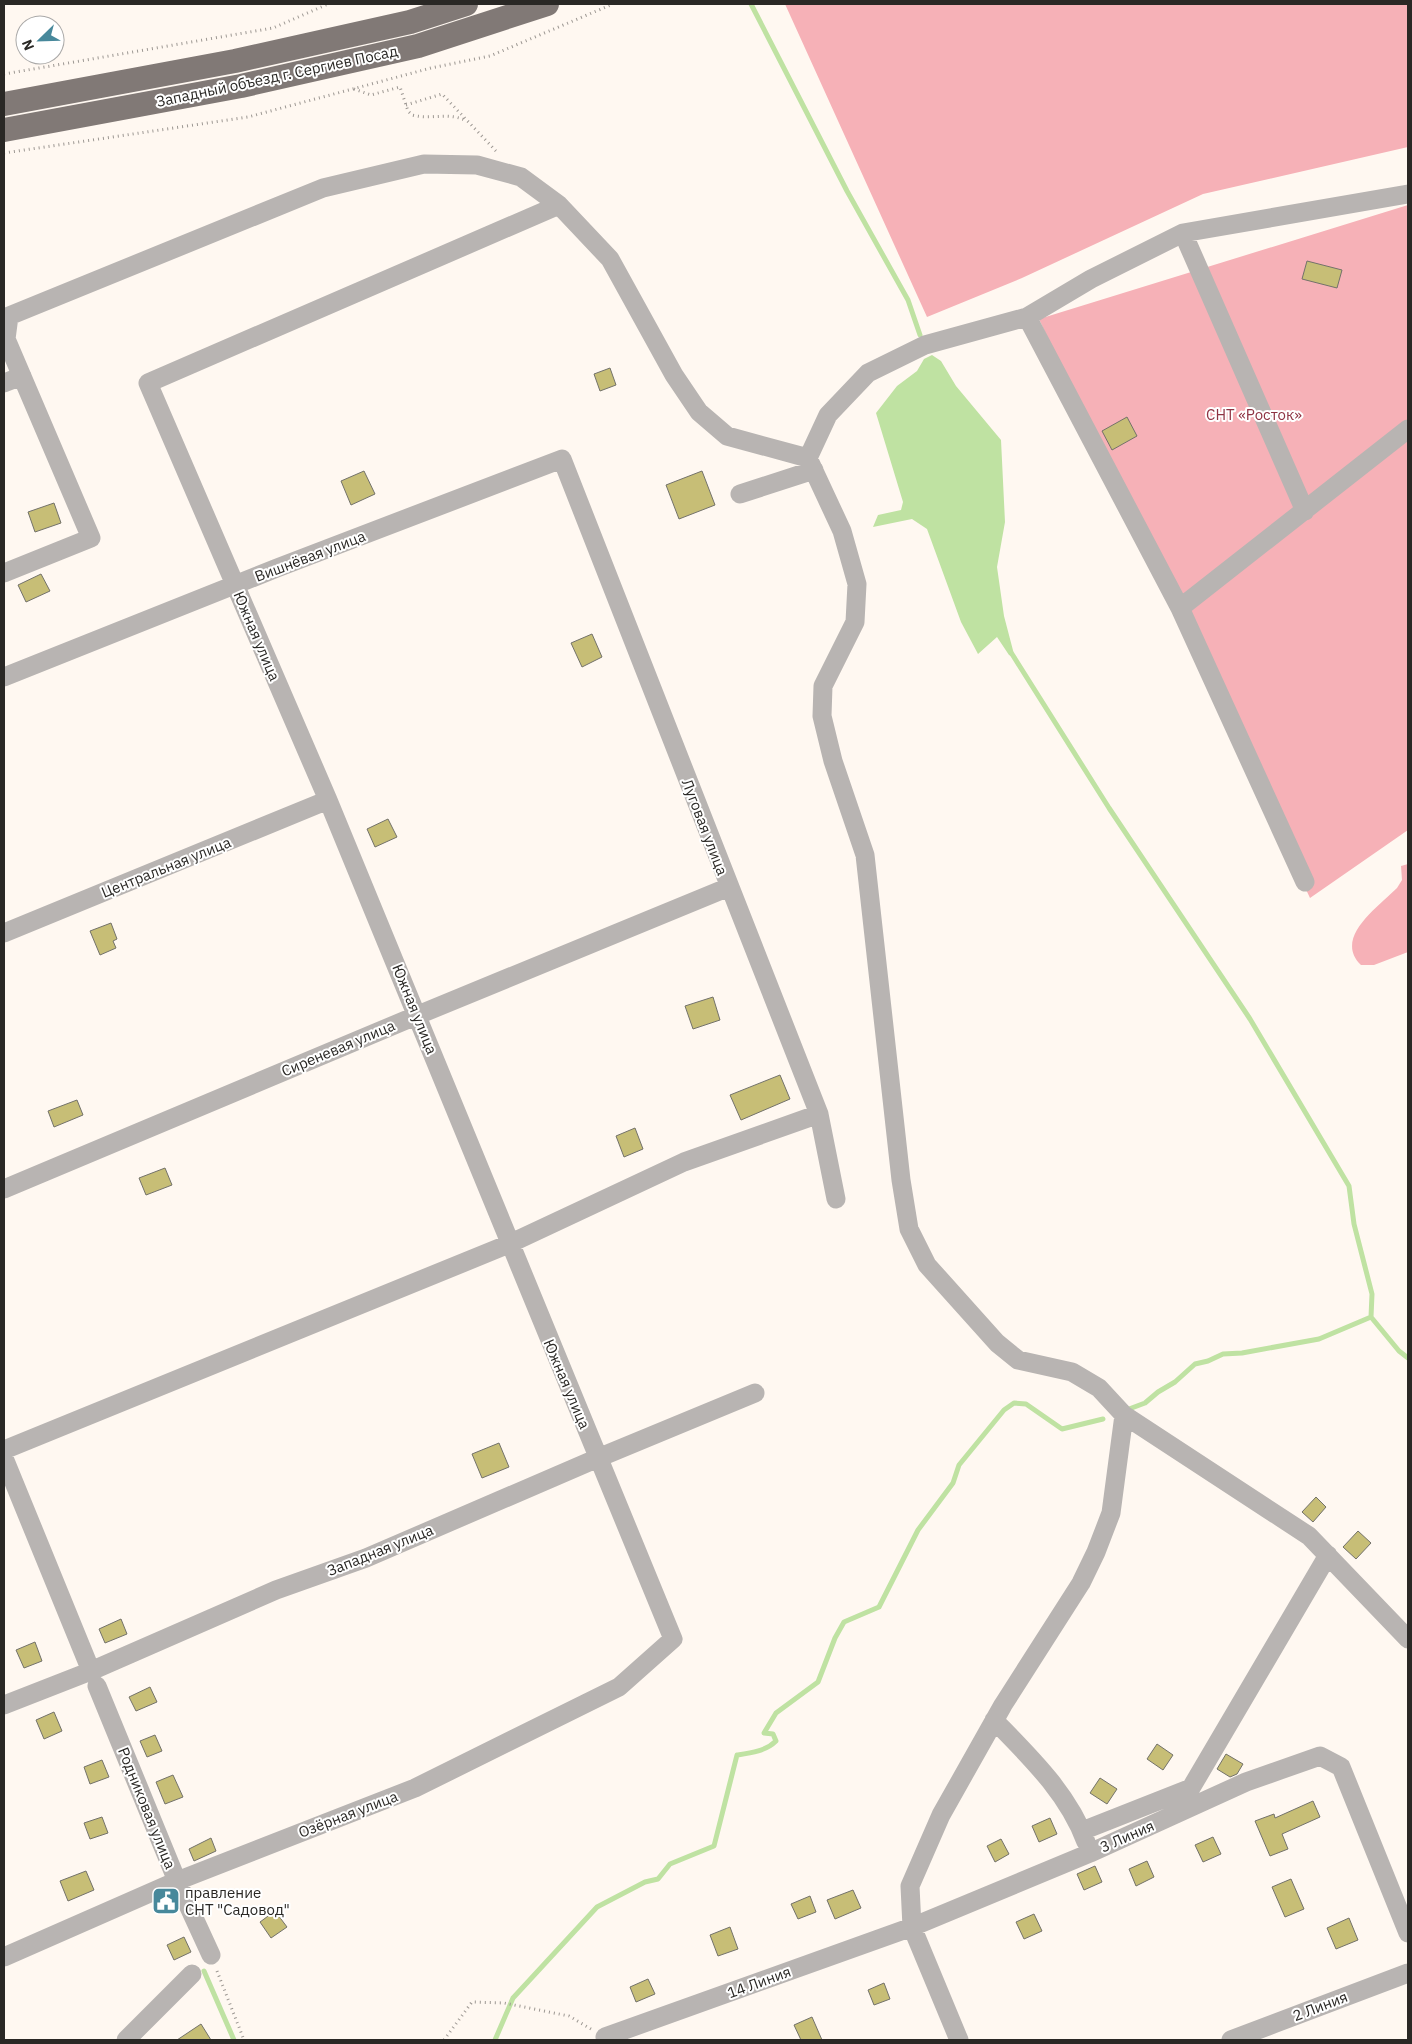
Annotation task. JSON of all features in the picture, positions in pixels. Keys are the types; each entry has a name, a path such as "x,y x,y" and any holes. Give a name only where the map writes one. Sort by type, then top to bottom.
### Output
{"main road":[{"name":"Западный объезд г. Сергиев Посад","path":"4,104 235,61 410,22 466,4"},
{"name":"Западный объезд г. Сергиев Посад","path":"4,130 241,86 418,46 546,4"}],"street":[{"path":"4,573 91,538 6,339 9,316 323,188 424,164 477,165 521,177 558,205 610,260 674,375 699,412 727,436 811,464"},
{"path":"1408,194 1183,233 1091,279 1028,317 925,345 868,374 828,415 811,464 842,532 857,584 855,622 823,686 822,716 832,761 864,855 901,1180 909,1229 927,1266 997,1343 1018,1360 1072,1372 1099,1388 1124,1415 1309,1536 1408,1639"},
{"name":"Южная улица","path":"558,205 148,383 328,800 418,1015 509,1244 673,1639"},
{"path":"1183,233 1305,511"},
{"path":"1028,317 1180,608 1304,882"},
{"path":"4,383 22,376"},
{"path":"1180,608 1408,429"},
{"name":"Вишнёвая улица","path":"4,677 235,585 562,459"},
{"name":"Луговая улица","path":"562,459 819,1114 836,1199"},
{"path":"740,494 811,464"},
{"name":"Центральная улица","path":"4,933 328,800"},
{"name":"Сиреневая улица","path":"4,1189 729,887"},
{"path":"4,1450 509,1244 684,1162 819,1114"},
{"name":"Западная улица","path":"4,1705 94,1679 276,1590 366,1558 755,1393"},
{"path":"959,2040 912,1927 910,1886 941,1815 994,1720 1081,1583 1096,1552 1111,1513 1124,1415"},
{"name":"Родниковая улица","path":"4,1458 177,1881 211,1955"},
{"path":"1082,1831 1190,1788 1328,1555"},
{"name":"Озёрная улица","path":"4,1957 177,1881 415,1788 619,1687 673,1639"},
{"path":"994,1720 1041,1768 1065,1802 1082,1831 1090,1853"},
{"name":"3 Линия","path":"912,1927 1090,1853 1246,1782 1320,1756 1341,1767 1408,1933"},
{"name":"14 Линия","path":"605,2037 912,1927"},
{"name":"2 Линия","path":"1232,2040 1408,1972"},
{"path":"126,2040 192,1974"}],"path":[{"path":"4,74 274,28 328,4"},
{"path":"4,153 248,117 431,68 490,56 612,4"},
{"path":"353,89 371,94 400,87 412,116 453,115 468,121"},
{"path":"406,105 442,94 521,177"},
{"path":"211,1955 244,2040"},
{"path":"444,2040 472,2002 504,2003 569,2016 605,2037"}],"green space":[{"path":"785,4 1408,4 1408,147 1203,194 1022,278 927,317"},
{"name":"СНТ «Росток»","path":"1408,205 1408,830 1310,898 1039,319"},
{"path":"1408,864 1408,952 1374,965 1361,965 1354,955 1352,944 1355,934 1370,914 1397,888 1402,880 1401,866"}],"shaded area":[{"path":"932,355 941,361 956,386 1001,440 1005,522 997,567 1004,616 1015,658 1009,655 997,637 978,654 961,622 927,529 912,519 873,527 878,515 901,510 903,502 876,413 897,386 917,371 924,359"}],"building":[{"path":"1307,261 1342,270 1337,288 1302,279"},
{"path":"610,368 616,385 600,391 594,374"},
{"path":"1127,417 1137,436 1112,450 1102,431"},
{"path":"364,471 375,494 351,505 341,481"},
{"path":"702,471 715,505 679,519 666,485"},
{"path":"54,503 61,523 35,532 28,512"},
{"path":"41,574 50,591 26,602 18,585"},
{"path":"592,634 602,657 582,667 571,643"},
{"path":"388,819 397,837 375,847 367,829"},
{"path":"111,923 117,939 113,941 116,948 100,955 90,931"},
{"path":"713,997 720,1020 693,1029 685,1006"},
{"path":"780,1075 790,1099 741,1120 730,1095"},
{"path":"77,1100 83,1115 54,1127 48,1111"},
{"path":"635,1128 643,1149 624,1157 616,1136"},
{"path":"165,1168 172,1185 146,1195 139,1178"},
{"path":"499,1443 509,1467 482,1478 472,1454"},
{"path":"1316,1497 1326,1507 1313,1522 1302,1512"},
{"path":"1358,1531 1371,1543 1356,1559 1343,1547"},
{"path":"121,1619 127,1634 105,1643 99,1629"},
{"path":"35,1642 42,1661 24,1668 16,1650"},
{"path":"150,1687 157,1702 136,1711 129,1697"},
{"path":"54,1712 62,1731 44,1739 36,1720"},
{"path":"155,1735 162,1751 147,1757 140,1741"},
{"path":"1157,1744 1173,1755 1163,1770 1147,1759"},
{"path":"1226,1754 1243,1764 1237,1774 1230,1777 1217,1769"},
{"path":"102,1760 109,1777 90,1784 84,1767"},
{"path":"173,1775 183,1797 165,1804 156,1782"},
{"path":"1100,1778 1117,1789 1107,1804 1090,1793"},
{"path":"1313,1801 1320,1817 1282,1834 1288,1849 1270,1856 1255,1821 1274,1814 1275,1818"},
{"path":"102,1817 108,1833 90,1839 84,1823"},
{"path":"1050,1818 1057,1834 1039,1842 1032,1826"},
{"path":"1213,1837 1221,1854 1203,1862 1195,1845"},
{"path":"211,1838 216,1851 194,1861 189,1849"},
{"path":"1001,1839 1009,1854 995,1862 987,1846"},
{"path":"1147,1861 1154,1877 1136,1886 1129,1869"},
{"path":"1095,1866 1102,1882 1084,1890 1077,1874"},
{"path":"86,1871 94,1890 68,1901 60,1881"},
{"path":"1291,1879 1304,1909 1285,1917 1272,1887"},
{"path":"853,1890 861,1908 835,1919 827,1900"},
{"path":"810,1896 816,1912 798,1919 791,1904"},
{"path":"275,1911 287,1927 271,1938 260,1922"},
{"path":"1034,1914 1042,1931 1024,1939 1016,1922"},
{"path":"1349,1918 1358,1940 1336,1949 1327,1928"},
{"path":"730,1927 738,1949 718,1956 710,1935"},
{"path":"184,1937 191,1952 174,1960 167,1945"},
{"path":"648,1979 655,1994 636,2002 630,1987"},
{"path":"884,1983 890,1999 874,2005 868,1990"},
{"path":"812,2017 822,2040 801,2040 794,2025"},
{"path":"201,2024 211,2040 177,2040"}],"waterway":[{"path":"751,4 847,191 908,300 920,335"},
{"path":"1012,654 1109,808 1250,1019 1349,1186 1354,1224 1372,1294 1371,1317 1399,1351 1408,1358"},
{"path":"1129,1409 1145,1403 1158,1392 1175,1382 1195,1364 1208,1361 1223,1354 1242,1353 1319,1339 1371,1317"},
{"path":"495,2040 513,1998 597,1907 645,1882 658,1879 670,1864 714,1846 737,1755 763,1749 776,1741 773,1734 764,1733 776,1713 818,1682 835,1638 844,1622 879,1607 918,1530 953,1483 959,1465 1004,1410 1014,1403 1026,1404 1062,1429 1103,1419"},
{"path":"204,1971 234,2040"}],"place":[{"name":"правление СНТ \"Садовод\"","path":"166,1901"}]}
